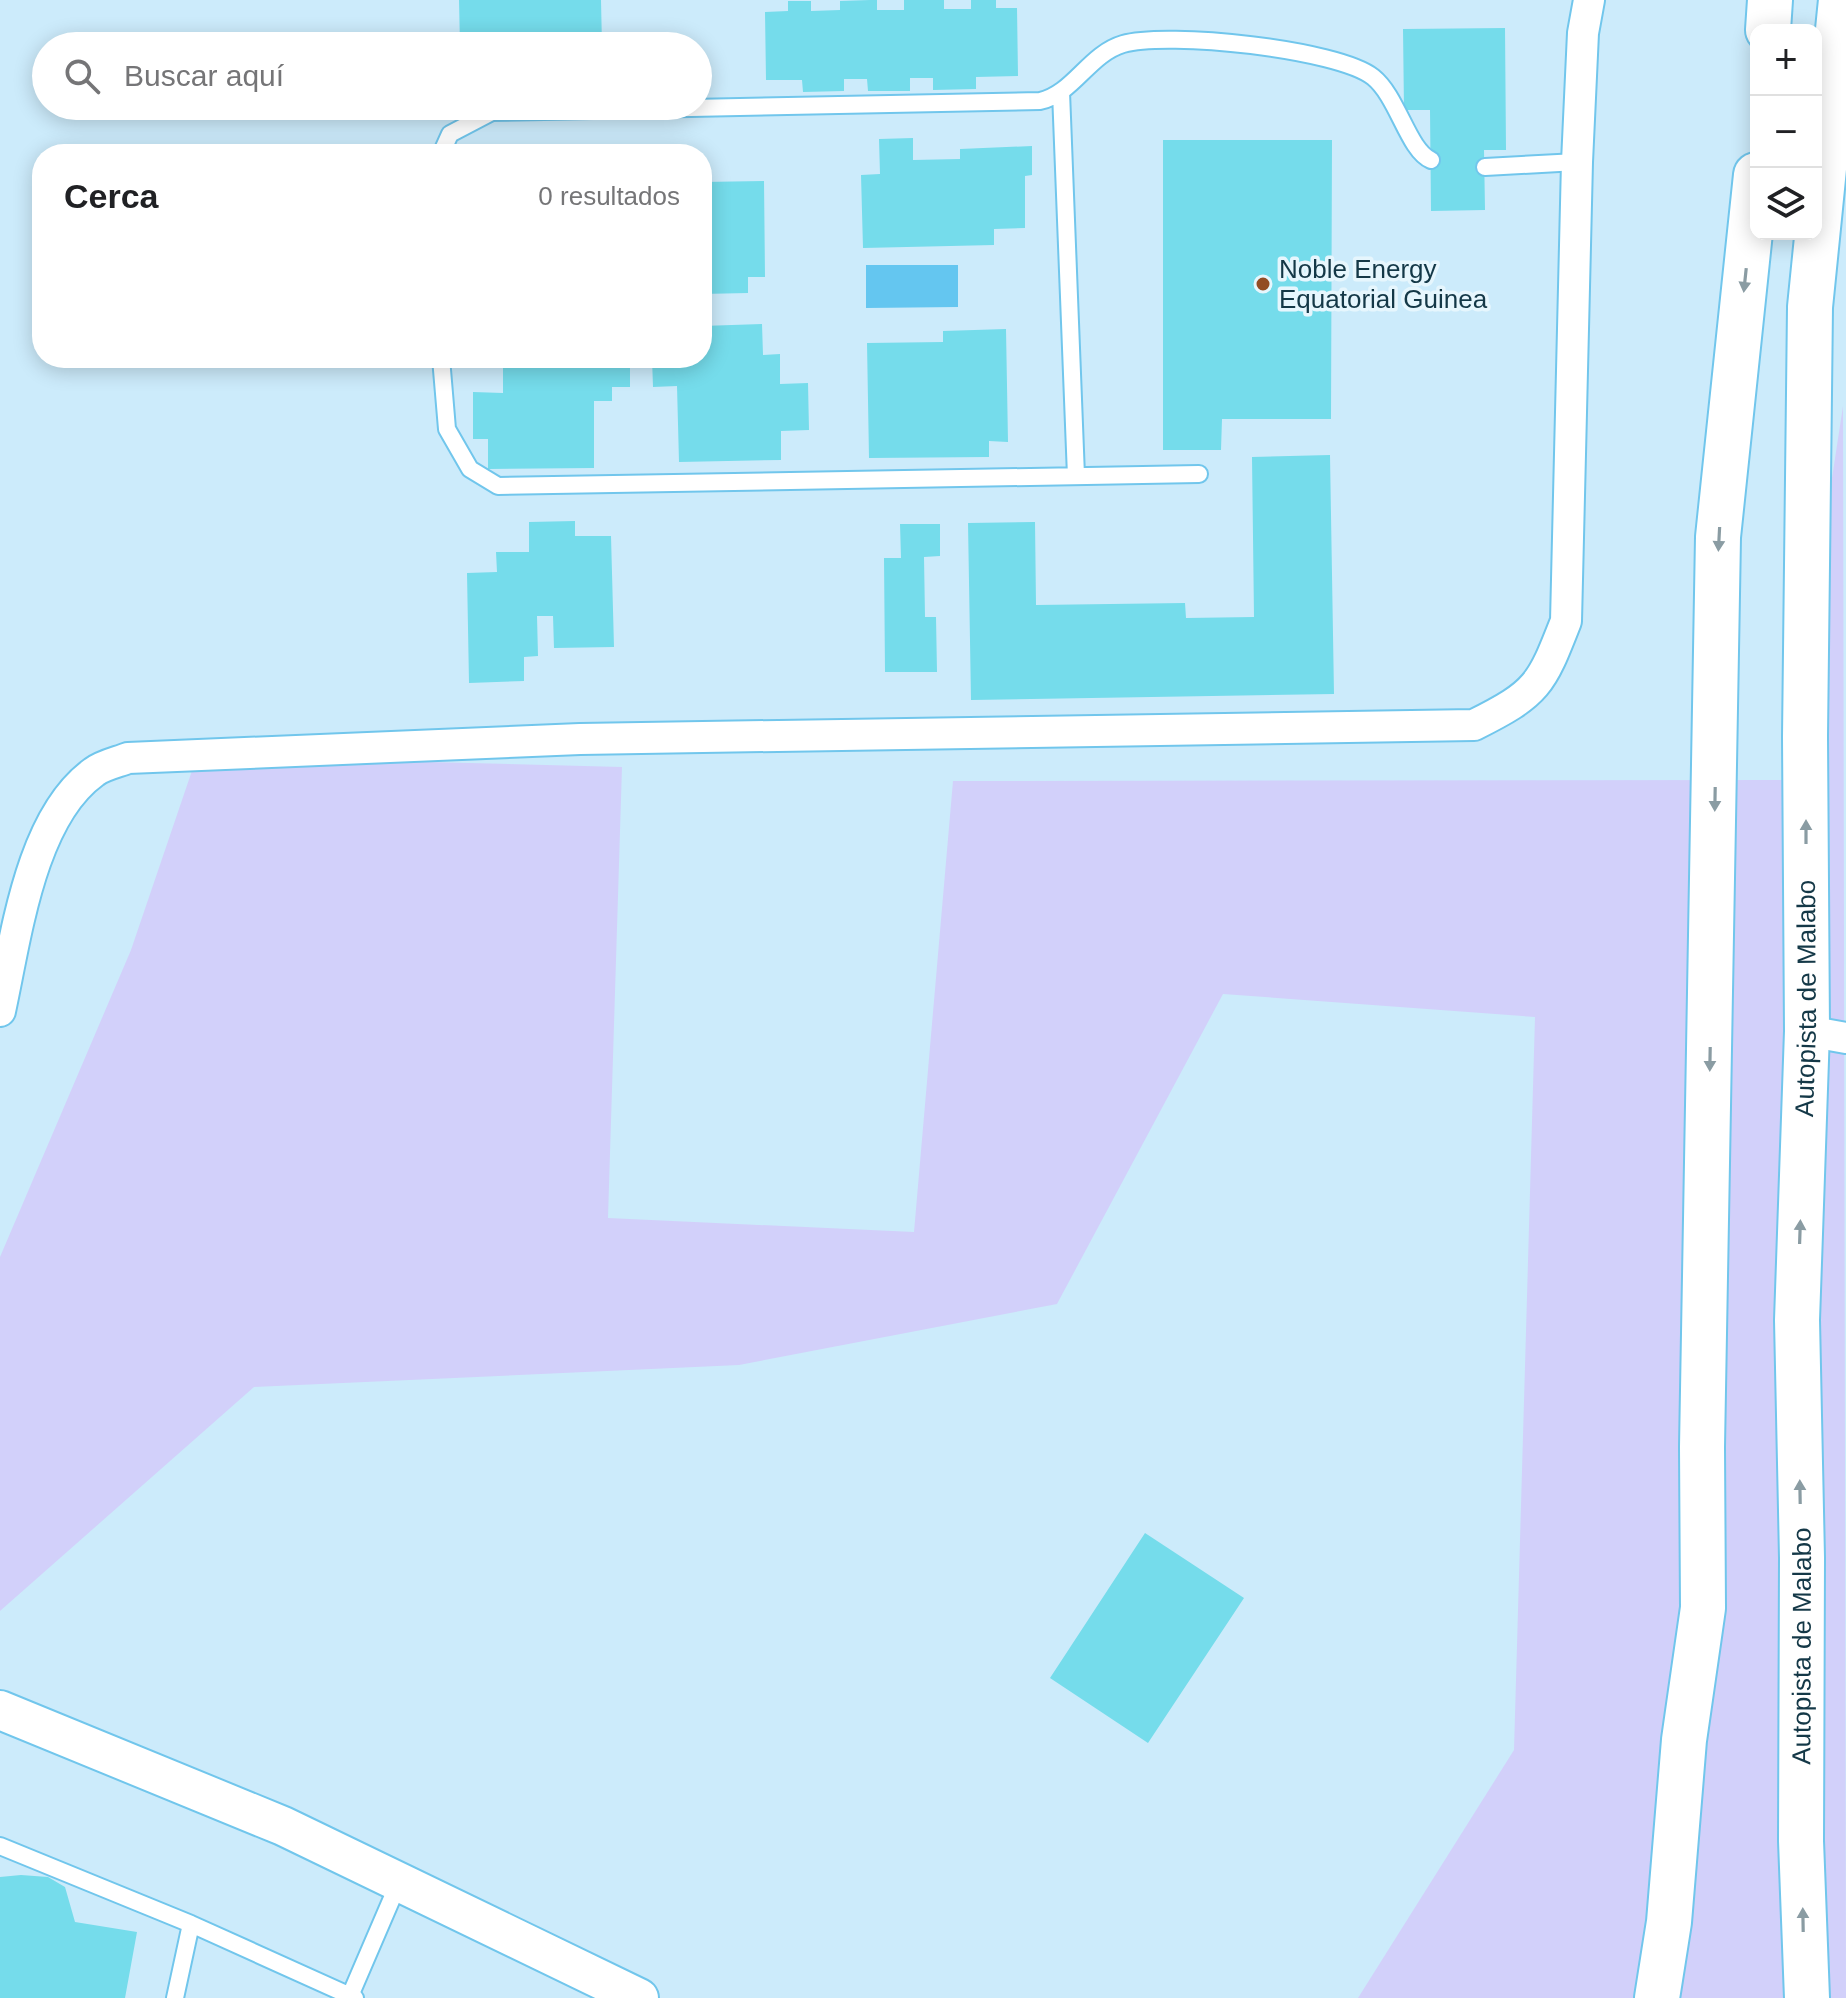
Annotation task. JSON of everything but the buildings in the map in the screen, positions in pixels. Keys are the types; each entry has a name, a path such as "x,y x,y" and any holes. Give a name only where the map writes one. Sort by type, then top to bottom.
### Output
{"highway":[{"name":"Autopista de Malabo","path":"1807,1998 1802,1856 1802,1558 1797,1320 1826,1035 1805,737 1810,307 1841,0"},
{"path":"1657,1998 1669,1922 1684,1740 1703,1608 1702,1447 1718,537 1750,232"}],"street":[{"path":"0,1011 30,870 64,805 94,771 128,758 580,739 1474,725 1521,702 1546,672 1566,621 1577,162 1583,33 1589,0"},
{"path":"0,1710 223,1800 639,1998"}],"lane":[{"path":"712,108 1040,101 1061,92 1091,61 1124,44 1210,43 1306,52 1350,64 1374,78 1395,104 1414,146 1421,156 1431,160"},
{"path":"1061,92 1076,476"},
{"path":"446,144 450,134 470,120"},
{"path":"1485,167 1577,162"},
{"path":"442,368 447,429 470,469 498,486 1199,474"},
{"path":"0,1846 191,1924 352,1997 399,1882"},
{"path":"175,1998 191,1924"}],"shaded area":[{"path":"866,265 958,265 958,307 866,308"},
{"path":"1843,406 1846,1998 1358,1998 1514,1750 1535,1017 1223,994 1057,1304 739,1365 254,1387 0,1611 0,1257 131,950 197,756 622,767 608,1218 914,1232 953,781 1786,780"}],"place":[{"name":"Noble Energy Equatorial Guinea","path":"1263,284"}]}
